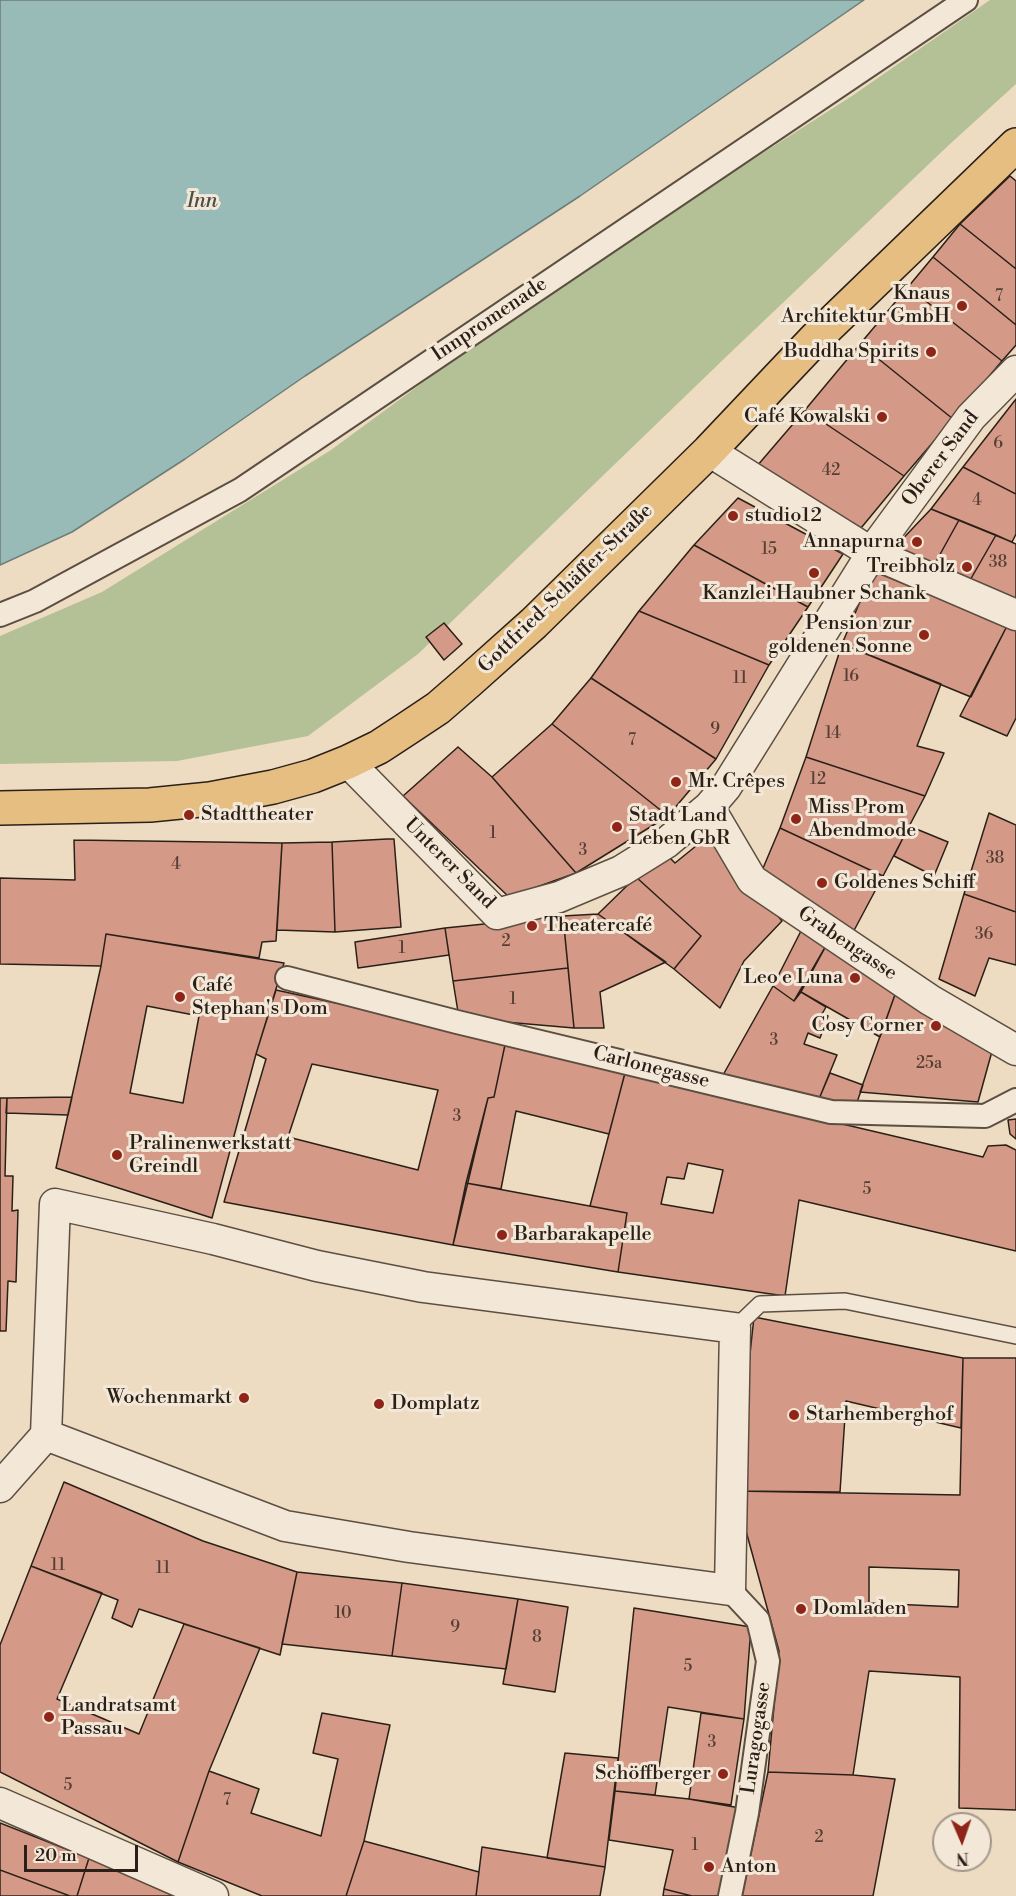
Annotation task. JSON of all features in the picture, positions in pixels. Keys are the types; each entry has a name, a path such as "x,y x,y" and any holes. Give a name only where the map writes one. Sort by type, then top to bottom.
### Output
{"main road":[{"name":"Gottfried-Schäffer-Straße","path":"0,808 150,805 210,799 273,787 314,776 379,747 438,708 534,623 709,451 816,338 1016,145"}],"street":[{"name":"Innpromenade","path":"0,615 35,601 240,490 966,0"},
{"name":"Oberer Sand","path":"872,553 971,417 1016,370"},
{"path":"709,451 872,553 1016,615"},
{"name":"Unterer Sand","path":"348,762 497,914 559,897 621,871 666,843 710,807 726,787 872,553"},
{"name":"Grabengasse","path":"710,807 752,880 930,1000 1016,1050"},
{"name":"Carlonegasse","path":"287,978 457,1022 831,1112 985,1116 1016,1100"},
{"path":"0,1487 46,1434 55,1204 213,1239 317,1266 423,1287 735,1328 730,1590 409,1547 285,1526 46,1434"},
{"name":"Luragogasse","path":"730,1590 758,1620 768,1661 747,1813 730,1896"},
{"path":"0,1803 213,1896"}],"lane":[{"path":"735,1328 760,1304 845,1301 1016,1336"}],"green space":[{"path":"990,0 1016,0 1016,84 729,354 418,654 308,736 177,761 0,764 0,636 102,592 331,450 547,291 852,96"}],"water":[{"name":"Inn","path":"0,0 864,0 580,196 305,376 185,459 72,532 0,565"}],"building":[{"path":"1010,176 1016,181 1016,269 960,224"},
{"path":"960,224 1016,269 1016,325 933,257"},
{"name":"Knaus Architektur GmbH","path":"933,257 1016,325 1016,345 1002,361 908,287"},
{"name":"Buddha Spirits","path":"908,287 1002,361 953,419 860,344"},
{"path":"860,344 953,419 904,476 805,410"},
{"path":"1016,399 1016,494 963,467"},
{"path":"805,410 904,476 861,528 757,466"},
{"path":"963,467 1016,494 1016,534 1012,542 931,509"},
{"path":"738,498 843,554 808,607 694,545"},
{"path":"931,509 959,520 933,567 894,548"},
{"path":"959,520 996,535 969,582 933,567"},
{"path":"996,535 1016,544 1016,603 969,582"},
{"path":"694,545 808,607 769,665 639,611"},
{"name":"Pension zur goldenen Sonne","path":"873,571 1007,626 971,697 842,644"},
{"path":"639,611 769,665 716,759 591,678"},
{"path":"444,623 462,644 444,660 426,637"},
{"path":"1007,626 1016,630 1016,718 1007,736 960,716"},
{"path":"842,644 941,684 917,746 944,753 925,796 806,757"},
{"path":"591,678 716,759 668,816 552,724"},
{"path":"552,724 668,816 576,873 492,777"},
{"path":"458,747 492,777 576,873 509,897 403,796"},
{"path":"806,757 925,796 883,876 780,828"},
{"path":"989,813 1016,825 1016,912 964,894"},
{"path":"909,826 948,842 934,876 894,856"},
{"name":"Goldenes Schiff","path":"780,828 883,876 850,938 758,880"},
{"path":"712,833 782,921 744,961 720,1008 674,969 701,936 636,877 663,851 675,863"},
{"path":"394,839 401,927 335,932 332,842"},
{"path":"74,840 282,843 276,941 262,942 259,958 106,934 101,966 0,964 0,878 75,880"},
{"path":"332,842 335,932 277,930 282,843"},
{"path":"636,877 701,936 674,969 598,914"},
{"path":"964,894 1016,912 1016,965 989,958 975,996 939,979"},
{"path":"598,914 666,962 600,992 604,1028 574,1028 563,916"},
{"path":"563,916 568,968 453,981 445,928"},
{"path":"445,928 449,955 358,968 355,942"},
{"path":"802,929 827,944 794,1001 773,986"},
{"path":"106,934 284,963 256,1054 212,1218 56,1168","holes":["147,1006 199,1016 183,1103 130,1093"]},
{"path":"827,944 897,989 880,1037 801,992"},
{"path":"568,968 574,1028 459,1018 453,981"},
{"path":"773,986 794,1001 801,992 826,1007 822,1014 828,1016 820,1038 808,1033 804,1044 837,1055 819,1099 723,1075"},
{"path":"897,989 994,1044 978,1102 860,1092"},
{"path":"276,990 506,1040 494,1097 488,1098 453,1245 224,1202 266,1059 256,1054","holes":["312,1064 438,1090 418,1170 288,1137"]},
{"path":"506,1040 625,1073 609,1134 516,1111 501,1189 466,1183 488,1098 494,1097"},
{"path":"625,1073 983,1157 988,1146 1006,1145 1016,1150 1016,1251 799,1200 785,1296 618,1272 627,1213 590,1206","holes":["688,1163 723,1170 713,1213 661,1204 667,1177 684,1179"]},
{"path":"830,1073 863,1085 855,1108 819,1099"},
{"path":"72,1097 68,1115 6,1113 7,1098"},
{"path":"0,1098 7,1098 5,1176 13,1176 12,1211 18,1210 16,1282 8,1281 6,1331 0,1331"},
{"path":"1016,1119 1016,1139 1010,1134 1008,1120"},
{"path":"466,1183 627,1213 618,1272 453,1245"},
{"name":"Starhemberghof","path":"754,1317 963,1358 961,1428 846,1401 840,1492 735,1491"},
{"path":"963,1358 1016,1358 1016,1810 959,1808 960,1677 869,1671 853,1775 768,1772 779,1651 735,1491 960,1495","holes":["869,1567 959,1570 958,1607 869,1603"]},
{"path":"64,1482 203,1541 297,1572 280,1655 139,1609 132,1627 112,1618 118,1600 31,1566"},
{"name":"Landratsamt Passau","path":"31,1566 102,1593 57,1699 139,1734 184,1624 260,1648 209,1771 178,1862 0,1772 0,1645"},
{"path":"297,1572 402,1583 392,1656 282,1644"},
{"path":"402,1583 518,1599 506,1669 392,1656"},
{"path":"518,1599 568,1607 555,1692 503,1684"},
{"path":"634,1608 751,1627 744,1719 668,1707 655,1795 615,1791"},
{"path":"322,1713 390,1725 364,1841 346,1896 262,1896 178,1862 209,1771 259,1789 251,1813 321,1836 338,1759 313,1753"},
{"path":"701,1713 744,1719 731,1805 689,1799"},
{"path":"565,1753 618,1758 605,1867 547,1858"},
{"path":"768,1772 895,1779 873,1896 742,1896"},
{"path":"615,1791 689,1799 740,1808 722,1896 692,1896 664,1889 673,1850 609,1840"},
{"path":"0,1823 89,1858 77,1896 70,1896 0,1870"},
{"path":"364,1841 479,1872 476,1896 346,1896"},
{"path":"482,1847 605,1867 600,1896 476,1896"},
{"path":"89,1858 174,1896 77,1896"},
{"path":"0,1870 70,1896 0,1896"},
{"path":"664,1889 692,1896 663,1896"}],"place":[{"name":"Knaus Architektur GmbH","path":"962,306"},
{"name":"Buddha Spirits","path":"931,352"},
{"name":"Café Kowalski","path":"882,417"},
{"name":"studio12","path":"733,516"},
{"name":"Annapurna","path":"917,542"},
{"name":"Treibholz","path":"967,567"},
{"name":"Kanzlei Haubner Schank","path":"814,573"},
{"name":"Pension zur goldenen Sonne","path":"924,635"},
{"name":"Mr. Crêpes","path":"676,782"},
{"name":"Stadttheater","path":"189,815"},
{"name":"Miss Prom Abendmode","path":"796,819"},
{"name":"Stadt Land Leben GbR","path":"617,827"},
{"name":"Goldenes Schiff","path":"822,883"},
{"name":"Theatercafé","path":"532,926"},
{"name":"Leo e Luna","path":"855,978"},
{"name":"Café Stephan's Dom","path":"180,997"},
{"name":"Cosy Corner","path":"936,1026"},
{"name":"Pralinenwerkstatt Greindl","path":"117,1155"},
{"name":"Barbarakapelle","path":"502,1235"},
{"name":"Wochenmarkt","path":"244,1398"},
{"name":"Domplatz","path":"379,1404"},
{"name":"Starhemberghof","path":"794,1415"},
{"name":"Domladen","path":"801,1609"},
{"name":"Landratsamt Passau","path":"49,1717"},
{"name":"Schöffberger","path":"723,1774"},
{"name":"Anton","path":"709,1867"}]}
